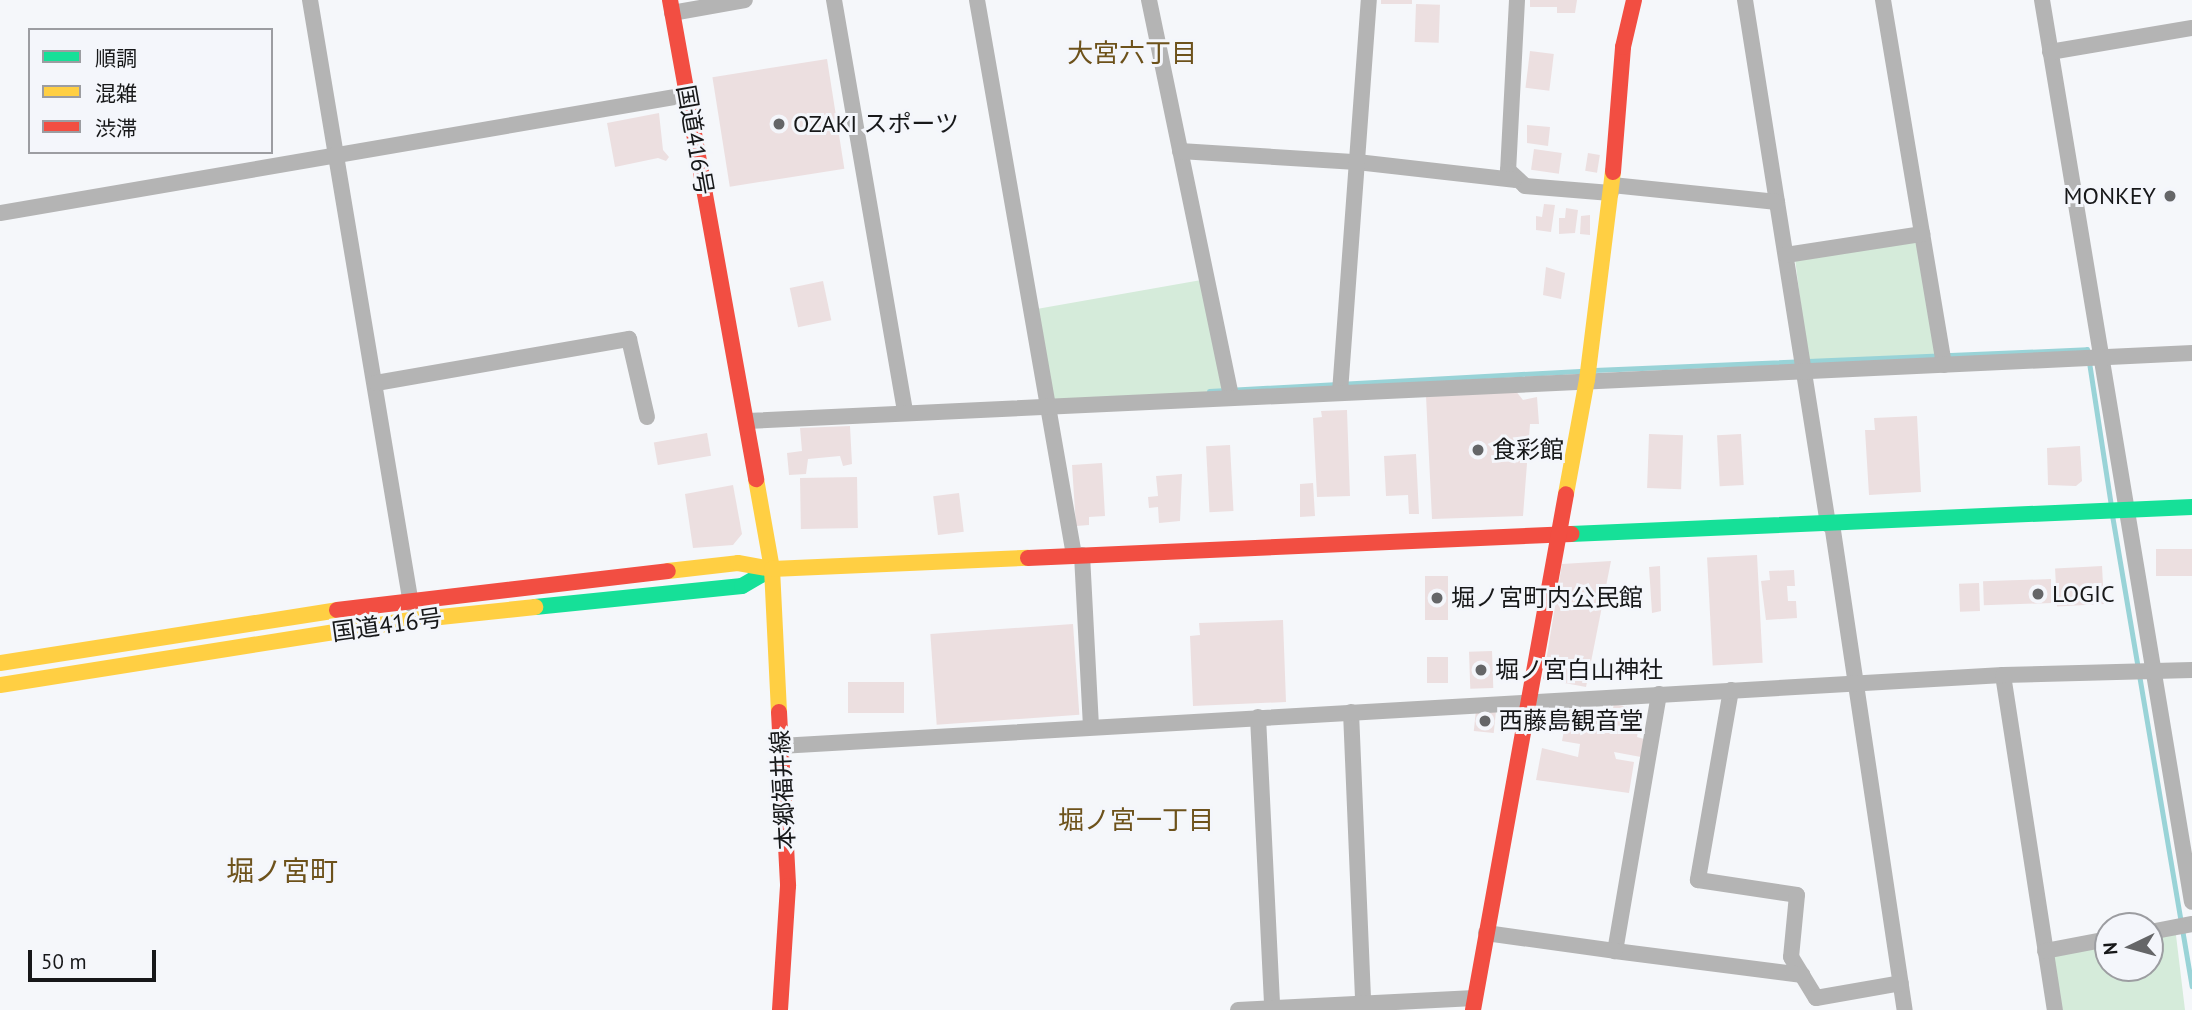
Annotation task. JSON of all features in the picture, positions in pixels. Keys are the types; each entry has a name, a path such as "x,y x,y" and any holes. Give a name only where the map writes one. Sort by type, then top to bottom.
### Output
{"main road":[{"path":"1474,1004 1556,535 1587,380 1611,189 1623,47 1634,0"},
{"name":"国道416号","path":"671,6 772,569"},
{"path":"772,569 2192,507"},
{"name":"国道416号","path":"0,663 410,599 738,563 772,569"},
{"name":"国道416号","path":"0,685 412,620 742,586 772,569"},
{"name":"本郷福井線","path":"772,569 788,911 780,1010"}],"street":[{"path":"310,0 376,383 412,620"},
{"path":"671,6 745,0"},
{"path":"834,0 905,413"},
{"path":"977,0 1047,406 1078,555 1091,727"},
{"path":"1149,0 1231,397"},
{"path":"1340,392 1368,0"},
{"path":"1514,180 1508,170 1517,0"},
{"path":"1745,0 1905,1010"},
{"path":"1883,0 1944,365"},
{"path":"2042,0 2192,902"},
{"path":"2050,52 2192,28"},
{"path":"0,213 687,95"},
{"path":"1180,151 1357,162 1514,180 1525,186 1611,189 1777,202"},
{"path":"1786,255 1922,234"},
{"path":"376,383 629,339 647,417"},
{"path":"747,421 2192,353"},
{"path":"780,746 1526,701 2003,676 2192,670"},
{"path":"2003,676 2055,1010"},
{"path":"1731,691 1698,880 1797,895 1791,957 1816,998 1901,983"},
{"path":"1615,951 1659,694"},
{"path":"1351,712 1363,1004"},
{"path":"1258,717 1272,1008"},
{"path":"2164,929 2192,924"},
{"path":"1486,933 1802,975"},
{"path":"2045,951 2094,942"},
{"path":"1238,1010 1363,1004 1474,1004"}],"green space":[{"path":"1922,234 1937,356 1809,372 1794,250"},
{"path":"1207,279 1231,397 1047,406 1031,310"},
{"path":"2175,927 2185,1010 2055,1010 2045,951 2094,942 2094,982 2164,982 2164,929"}],"building":[{"path":"1381,0 1412,0 1412,4 1381,4"},
{"path":"1530,0 1577,0 1575,13 1557,13 1557,7 1530,7"},
{"path":"1416,4 1440,5 1439,43 1415,42"},
{"path":"1530,51 1554,54 1549,91 1525,88"},
{"name":"OZAKI スポーツ","path":"827,59 844,169 730,187 712,77"},
{"path":"659,113 663,150 669,157 666,161 658,158 615,167 607,123"},
{"path":"1527,125 1550,127 1548,146 1527,143"},
{"path":"1534,149 1562,153 1559,174 1531,170"},
{"path":"1588,153 1600,155 1597,173 1585,171"},
{"path":"1544,204 1555,205 1551,232 1536,230 1536,216 1542,217"},
{"path":"1566,208 1578,210 1575,233 1559,234 1559,218 1565,218"},
{"path":"1590,215 1590,235 1580,234 1581,216"},
{"path":"1546,267 1565,273 1561,299 1543,295"},
{"path":"823,281 831,320 798,327 790,288"},
{"name":"食彩館","path":"1515,390 1523,400 1537,397 1539,424 1530,424 1523,516 1432,519 1426,396"},
{"path":"1347,410 1350,496 1317,497 1313,418 1322,417 1321,411"},
{"path":"1917,416 1921,492 1869,495 1865,430 1875,430 1874,418"},
{"path":"850,426 852,464 843,466 840,456 808,459 806,474 789,475 787,453 802,451 800,428"},
{"path":"707,433 711,456 658,465 654,442"},
{"path":"1649,434 1683,435 1681,489 1647,488"},
{"path":"1741,434 1744,485 1720,486 1717,435"},
{"path":"1230,445 1233,511 1209,512 1206,446"},
{"path":"2080,446 2082,481 2076,486 2048,485 2047,448"},
{"path":"1416,454 1419,514 1409,514 1408,495 1386,496 1384,456"},
{"path":"1102,463 1105,516 1089,517 1089,525 1076,526 1072,465"},
{"path":"1182,474 1180,521 1159,523 1158,507 1149,508 1148,497 1158,496 1156,476"},
{"path":"857,477 858,528 801,529 800,478"},
{"path":"1313,483 1315,516 1300,517 1300,484"},
{"path":"733,485 742,534 733,545 693,548 685,494"},
{"path":"959,493 964,532 938,535 933,496"},
{"path":"2156,549 2192,549 2192,576 2156,576"},
{"path":"1757,555 1763,663 1713,665 1707,558"},
{"path":"1611,561 1586,687 1543,679 1562,564"},
{"path":"1660,566 1661,611 1652,613 1649,567"},
{"path":"2102,566 2104,604 2057,606 2055,568"},
{"path":"1794,570 1795,586 1787,586 1788,601 1796,601 1797,618 1766,620 1761,581 1770,580 1769,571"},
{"name":"堀ノ宮町内公民館","path":"1425,576 1448,576 1448,620 1425,620"},
{"path":"2051,579 2052,603 1984,605 1983,581"},
{"path":"1979,583 1980,611 1960,612 1959,584"},
{"path":"1283,620 1286,702 1193,706 1190,636 1200,635 1199,623"},
{"path":"1073,624 1079,715 937,725 930,634"},
{"name":"堀ノ宮白山神社","path":"1492,651 1493,688 1470,689 1469,652"},
{"path":"1427,657 1448,657 1448,683 1427,683"},
{"path":"848,682 904,682 904,713 848,713"},
{"path":"1614,704 1642,710 1637,737 1644,739 1641,757 1614,752 1616,759 1634,762 1629,793 1536,780 1542,748 1578,757 1580,744 1562,741 1568,709 1612,712"},
{"name":"西藤島観音堂","path":"1476,710 1496,712 1494,733 1474,731"}],"waterway":[{"path":"1594,370 2087,349 2111,506"},
{"path":"1209,391 1584,371"},
{"path":"2112,515 2192,986"}],"traffic: fast":[{"path":"1571,534 2192,507"},
{"path":"535,607 742,586 772,569"}],"traffic: slow":[{"path":"1566,494 1587,380 1613,172"},
{"path":"756,479 772,569"},
{"path":"779,712 772,569 1028,558"},
{"path":"668,571 738,563 772,569"},
{"path":"0,685 412,620 535,607"},
{"path":"0,663 337,610"}],"traffic: jam":[{"path":"670,0 756,479"},
{"path":"1613,172 1623,47 1634,0"},
{"path":"1473,1010 1566,494"},
{"path":"1028,558 1571,534"},
{"path":"337,610 668,571"},
{"path":"779,712 788,886 780,1010"}],"place":[{"name":"OZAKI スポーツ","path":"779,124"},
{"name":"MONKEY","path":"2170,196"},
{"name":"食彩館","path":"1478,450"},
{"name":"LOGIC","path":"2038,594"},
{"name":"堀ノ宮町内公民館","path":"1437,598"},
{"name":"堀ノ宮白山神社","path":"1481,670"},
{"name":"西藤島観音堂","path":"1485,721"}],"district":[{"name":"大宮六丁目","path":"1132,53"},
{"name":"堀ノ宮一丁目","path":"1136,820"},
{"name":"堀ノ宮町","path":"282,871"}]}
